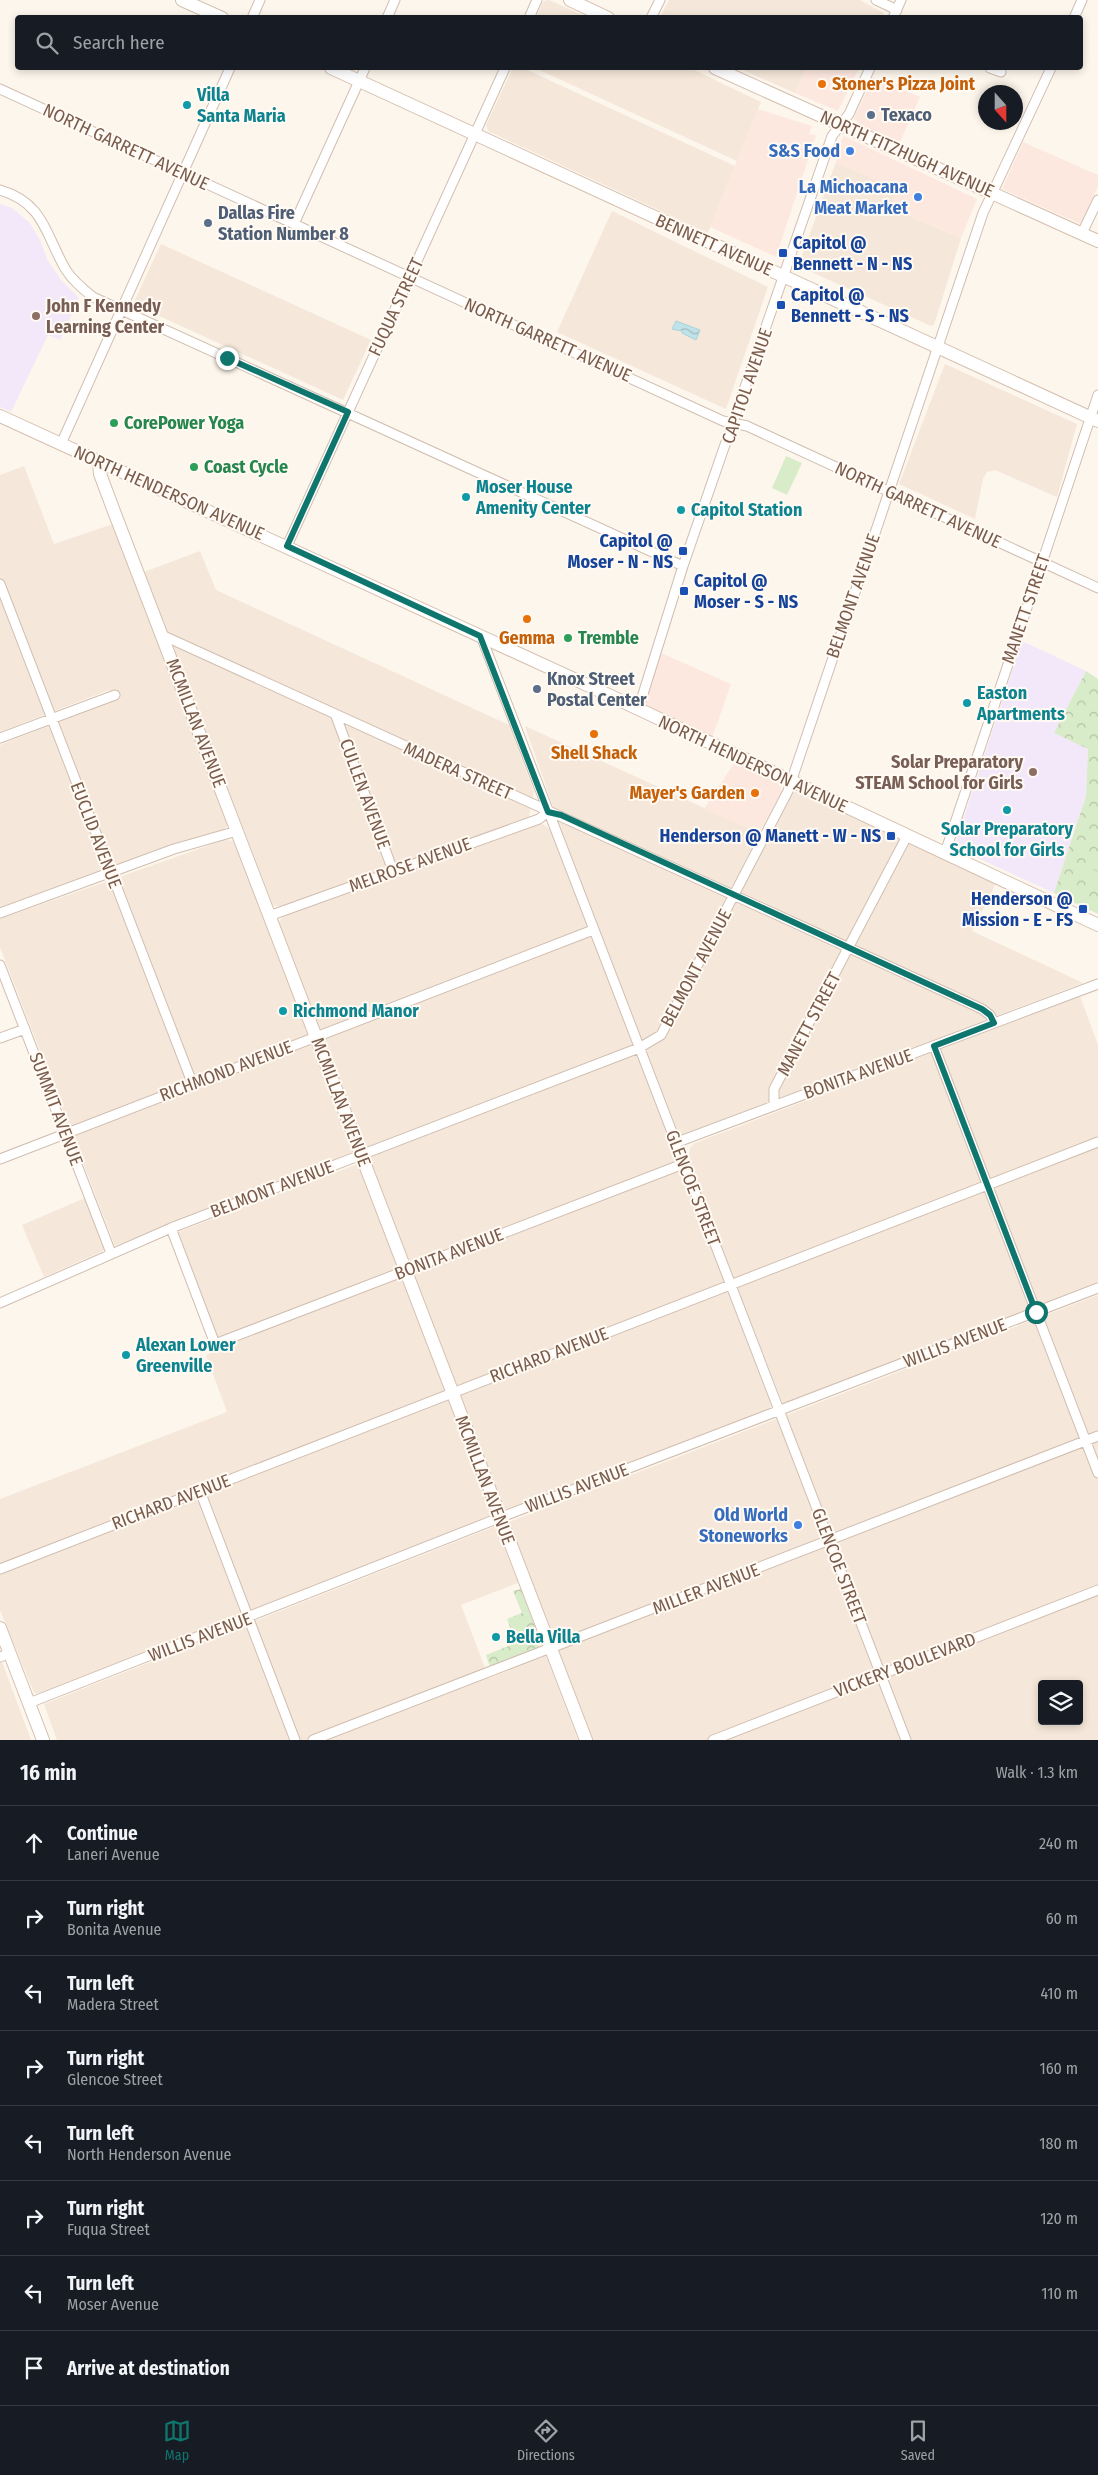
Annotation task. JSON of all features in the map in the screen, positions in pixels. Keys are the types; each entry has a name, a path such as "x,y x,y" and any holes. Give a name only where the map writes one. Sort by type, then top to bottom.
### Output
{"street":[{"path":"182,0 215,15"},
{"path":"253,15 260,0"},
{"path":"388,15 395,0"},
{"path":"530,15 537,0"},
{"path":"570,0 602,15"},
{"path":"652,15 660,0"},
{"path":"876,0 895,14 901,0"},
{"path":"1075,15 1082,0"},
{"path":"61,444 229,70"},
{"name":"BENNETT AVENUE","path":"335,70 726,251 937,345 1094,419"},
{"path":"294,224 364,70"},
{"name":"FUQUA STREET","path":"287,546 505,70"},
{"name":"NORTH FITZHUGH AVENUE","path":"719,70 1098,241"},
{"name":"CAPITOL AVENUE","path":"638,710 683,566 832,136 849,114 869,70"},
{"path":"996,70 1001,72"},
{"name":"BELMONT AVENUE","path":"0,1303 171,1228 639,1048 661,1035 788,791 790,780 983,213 1050,70"},
{"name":"NORTH GARRETT AVENUE","path":"0,89 723,420 747,426 1098,588"},
{"path":"0,190 29,206 43,220 66,270 80,287 93,297 121,308 683,566"},
{"path":"1082,233 1098,200"},
{"name":"MANETT STREET","path":"945,853 1042,562 1094,419 1098,395"},
{"name":"NORTH HENDERSON AVENUE","path":"0,416 287,546 1098,925"},
{"name":"MCMILLAN AVENUE","path":"99,462 100,474 164,636 549,1649 586,1740"},
{"name":"EUCLID AVENUE","path":"0,584 193,1084"},
{"name":"MADERA STREET","path":"164,636 548,812 561,815 735,894 982,1009 990,1015 994,1023"},
{"name":"GLENCOE STREET","path":"480,636 906,1740"},
{"path":"0,738 115,695"},
{"name":"CULLEN AVENUE","path":"336,716 393,871"},
{"name":"MELROSE AVENUE","path":"270,916 539,818 548,812"},
{"path":"0,913 110,871 237,831"},
{"name":"MANETT STREET","path":"774,1106 774,1089 907,836"},
{"name":"RICHMOND AVENUE","path":"0,1160 593,930"},
{"name":"SUMMIT AVENUE","path":"0,964 111,1253"},
{"name":"BONITA AVENUE","path":"675,1143 1098,984"},
{"path":"0,1038 25,1029"},
{"path":"934,1046 1098,1473"},
{"name":"RICHARD AVENUE","path":"0,1569 1098,1142"},
{"name":"BONITA AVENUE","path":"171,1228 215,1344 683,1164"},
{"name":"WILLIS AVENUE","path":"29,1703 499,1518 1098,1288"},
{"name":"MILLER AVENUE","path":"313,1740 1098,1436"},
{"path":"200,1491 295,1740"},
{"name":"VICKERY BOULEVARD","path":"713,1740 1098,1590"},
{"path":"0,1628 5,1655 29,1703 43,1740"}],"shaded area":[{"path":"549,0 583,15 537,15 543,2"},
{"path":"669,0 860,0 884,13 883,15 661,15"},
{"path":"512,70 527,70 735,166 708,233 488,131 486,125"},
{"path":"539,70 694,70 761,102 737,161"},
{"path":"743,70 806,70 795,93"},
{"path":"806,70 858,70 838,111 795,93"},
{"path":"873,77 920,97 899,144 862,128 854,118"},
{"path":"758,109 812,126 809,134 816,135 776,257 710,227"},
{"path":"844,136 977,199 961,238 891,208 896,189 836,162 839,144"},
{"path":"1023,142 1098,175 1098,186 1081,224 1002,189"},
{"path":"836,162 897,189 891,208 961,238 934,325 931,326 798,266"},
{"name":"John F Kennedy Learning Center","path":"0,204 12,208 29,222 40,240 48,261 62,281 79,298 60,340 48,335 11,412 0,407"},
{"path":"612,211 768,287 726,409 557,332"},
{"path":"161,244 371,340 343,400 133,304"},
{"path":"945,364 1077,424 1057,497 995,470 987,472 983,479 975,519 899,484"},
{"path":"24,466 54,544 113,524 228,825 222,831 168,846 0,909 0,745 114,700 109,690 0,732 0,475"},
{"path":"200,551 216,590 509,725 534,791 529,817 283,907 273,905 144,572"},
{"name":"Solar Preparatory STEAM School for Girls","path":"1022,641 1086,671 1054,733 1088,748 1086,796 1054,893 954,847"},
{"path":"661,653 731,684 711,741 648,710 645,705"},
{"path":"525,726 759,833 767,841 791,796 794,792 803,792 997,881 972,931 1083,983 685,1135 679,1135 566,844"},
{"path":"735,762 779,784 782,791 759,833 704,809"},
{"path":"541,823 551,830 772,1407 40,1693 34,1693 0,1610 0,1499 227,1412 206,1355 219,1350 178,1232 371,1159 278,923 284,915"},
{"path":"224,840 236,841 237,843 353,1152 115,1246 0,947 0,919"},
{"path":"1080,996 1098,1045 1098,1282 783,1404 688,1163 690,1148 695,1143"},
{"path":"85,1198 105,1250 44,1277 22,1225"},
{"path":"1098,1295 1098,1740 593,1740 509,1522"},
{"path":"496,1526 518,1583 461,1605 489,1678 546,1656 578,1740 57,1740 44,1704"},
{"path":"0,1656 31,1740 0,1740"}],"green space":[{"path":"786,456 802,463 787,495 772,488"},
{"path":"1086,671 1098,679 1098,914 1054,893 1086,796 1088,749 1054,733"},
{"path":"1081,863 1098,872 1098,887 1075,876"},
{"path":"521,1589 541,1643 537,1649 490,1667 486,1655 516,1643 507,1619 522,1613 513,1591"}],"water":[{"path":"676,321 700,330 696,340 682,333 682,331 672,329"}],"place":[{"name":"Stoner's Pizza Joint","path":"822,84"},
{"name":"Villa Santa Maria","path":"187,105"},
{"name":"Texaco","path":"871,115"},
{"name":"S&S Food","path":"850,151"},
{"name":"La Michoacana Meat Market","path":"918,197"},
{"name":"Dallas Fire Station Number 8","path":"208,223"},
{"name":"Capitol @ Bennett - N - NS","path":"783,253"},
{"name":"Capitol @ Bennett - S - NS","path":"781,305"},
{"name":"John F Kennedy Learning Center","path":"36,316"},
{"name":"CorePower Yoga","path":"114,423"},
{"name":"Coast Cycle","path":"194,467"},
{"name":"Moser House Amenity Center","path":"466,497"},
{"name":"Capitol Station","path":"681,510"},
{"name":"Capitol @ Moser - N - NS","path":"683,551"},
{"name":"Capitol @ Moser - S - NS","path":"684,591"},
{"name":"Gemma","path":"527,619"},
{"name":"Tremble","path":"568,638"},
{"name":"Knox Street Postal Center","path":"537,689"},
{"name":"Easton Apartments","path":"967,703"},
{"name":"Shell Shack","path":"594,734"},
{"name":"Solar Preparatory STEAM School for Girls","path":"1033,772"},
{"name":"Mayer's Garden","path":"755,793"},
{"name":"Solar Preparatory School for Girls","path":"1007,810"},
{"name":"Henderson @ Manett - W - NS","path":"891,836"},
{"name":"Henderson @ Mission - E - FS","path":"1083,909"},
{"name":"Richmond Manor","path":"283,1011"},
{"name":"Alexan Lower Greenville","path":"126,1355"},
{"name":"Old World Stoneworks","path":"798,1525"},
{"name":"Bella Villa","path":"496,1637"}],"route":[{"path":"227,358 348,412 287,546 480,636 548,812 561,815 741,897 982,1009 990,1015 994,1023 934,1046 1036,1312"}]}
